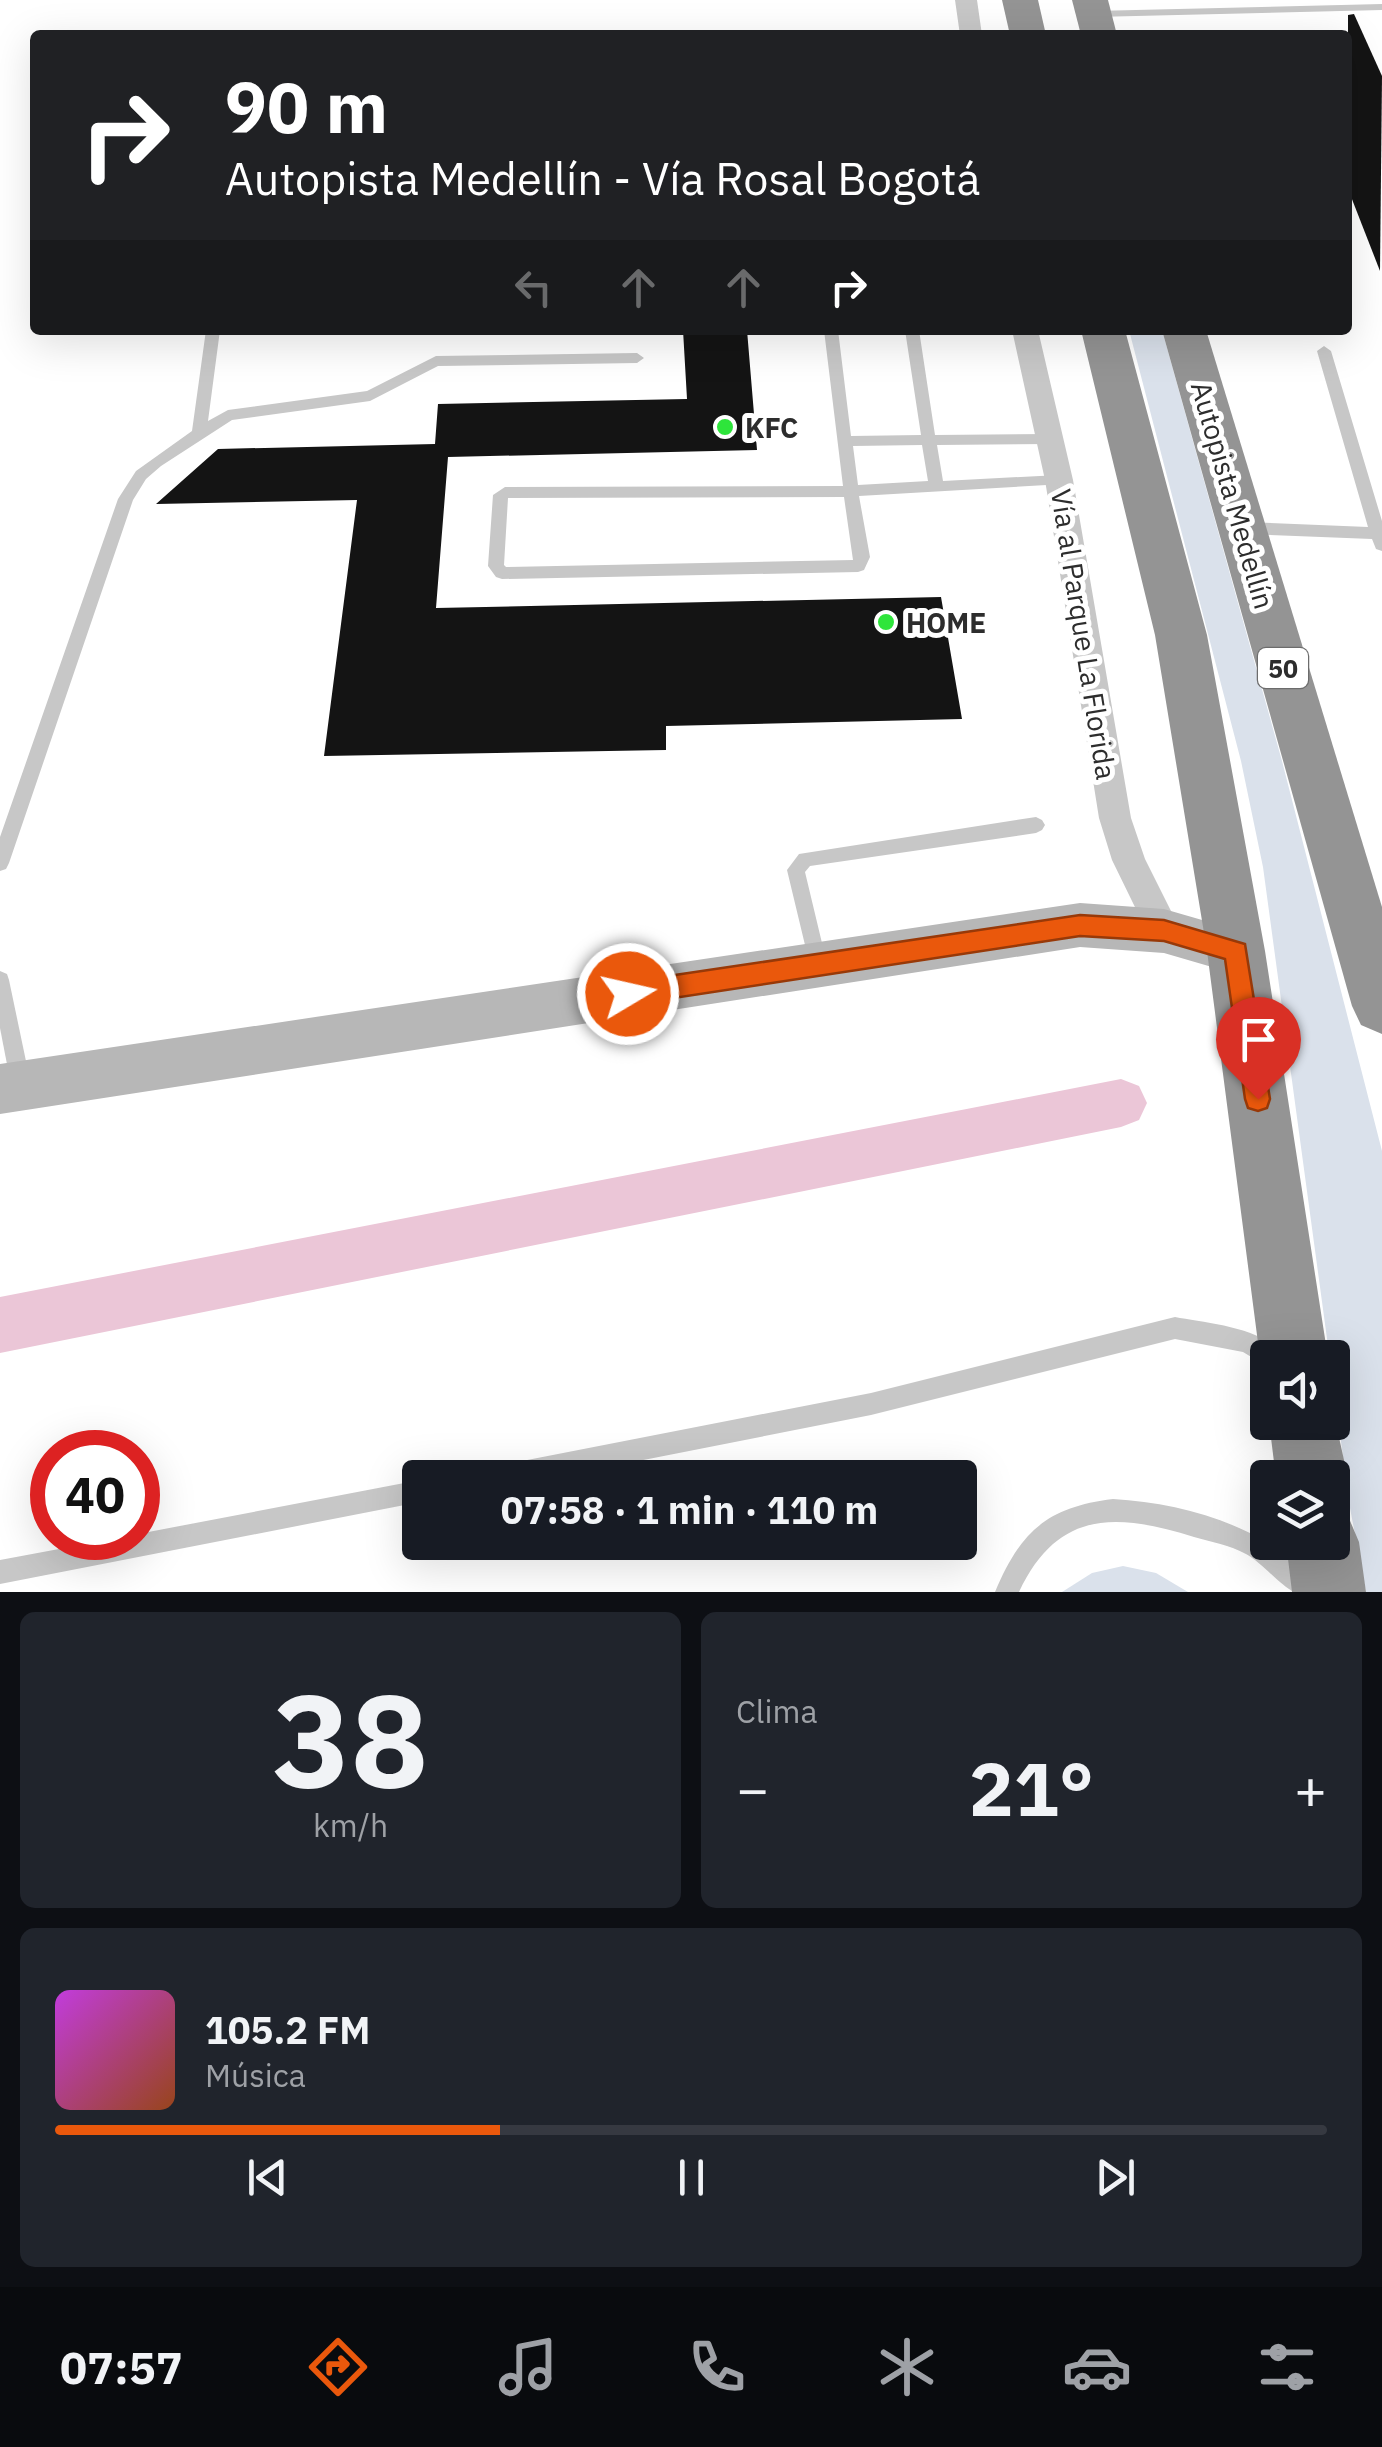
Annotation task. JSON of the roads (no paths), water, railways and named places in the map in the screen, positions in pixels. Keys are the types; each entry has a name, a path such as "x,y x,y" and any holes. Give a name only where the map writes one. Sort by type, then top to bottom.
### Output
{"highway":[{"path":"1020,0 1027,30"},
{"path":"1104,335 1181,636 1236,951 1291,1340"},
{"name":"Autopista Medellín","path":"1192,339 1242,527 1382,1006"},
{"path":"1325,1560 1329,1592"}],"street":[{"path":"966,0 970,30"},
{"name":"Vía al Parque La Florida","path":"1027,335 1059,480 1115,818 1128,860 1164,931"},
{"path":"10,1087 1080,926 1164,931 1236,951"}],"lane":[{"path":"1094,16 1185,6 1382,6"},
{"path":"199,431 212,335"},
{"path":"832,335 851,491 862,558 858,566 502,573 496,566 501,495 505,493 851,491 1059,480"},
{"path":"913,335 936,487"},
{"path":"1242,527 1380,539 1324,351"},
{"path":"0,863 126,499 141,475 199,431 228,415 370,396 436,361 637,358"},
{"path":"846,441 1050,440"},
{"path":"818,965 796,870 805,858 1036,825"},
{"path":"0,980 10,1087"},
{"path":"583,1460 871,1404 1176,1328 1250,1344"},
{"path":"0,1572 402,1494"},
{"path":"1007,1592 1019,1558 1051,1527 1092,1508 1169,1516 1252,1545 1314,1592"}],"waterway":[{"path":"0,1325 1121,1103"}],"place":[{"name":"KFC","path":"725,427"},
{"name":"HOME","path":"886,622"}]}
